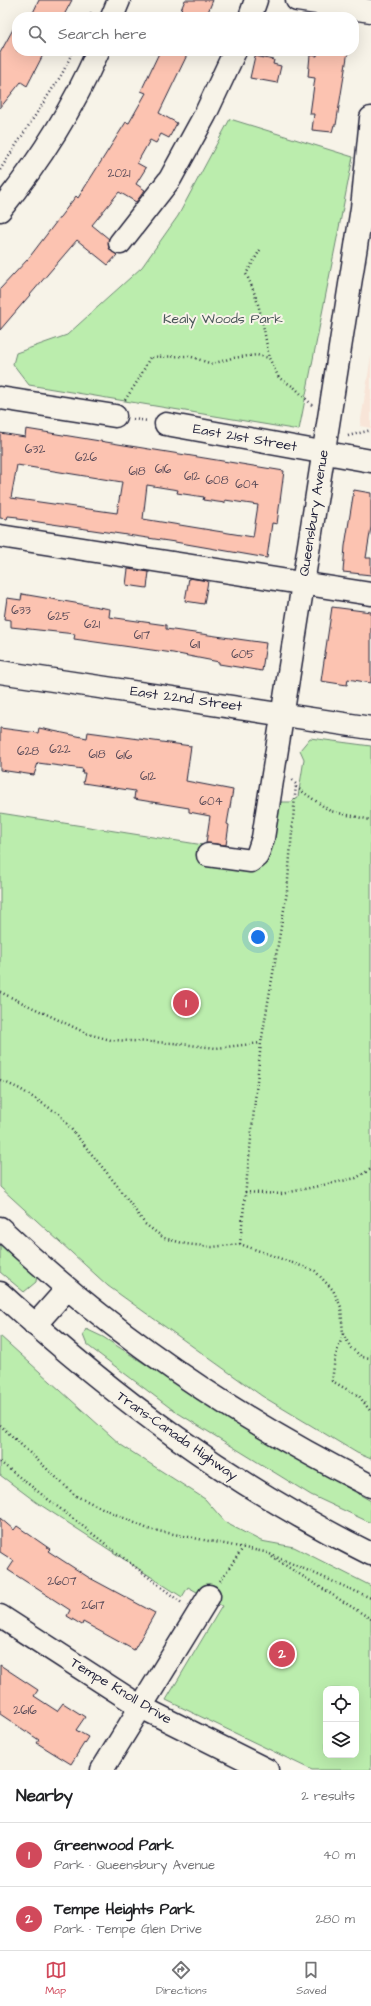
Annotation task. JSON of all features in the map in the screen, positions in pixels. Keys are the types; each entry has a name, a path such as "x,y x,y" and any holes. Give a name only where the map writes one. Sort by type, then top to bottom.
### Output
{"main road":[{"path":"114,12 119,0"},
{"path":"252,12 256,0"},
{"path":"297,0 371,12"},
{"path":"0,210 36,162 69,107 95,56"},
{"path":"120,243 170,179 205,115 233,56"},
{"name":"Queensbury Avenue","path":"208,855 251,861 257,856 264,838 362,208 371,118"},
{"path":"0,398 115,416"},
{"name":"East 21st Street","path":"166,424 324,453 371,460"},
{"path":"0,536 371,594"},
{"name":"East 22nd Street","path":"0,672 371,728"},
{"path":"0,1228 67,1289 158,1359 267,1431 371,1486"},
{"path":"35,1325 67,1289"},
{"name":"Trans-Canada Highway","path":"0,1293 79,1364 178,1440 292,1512 371,1554"},
{"path":"102,1770 209,1596"},
{"name":"Tempe Knoll Drive","path":"0,1616 141,1707 267,1770"}],"path":[{"path":"0,170 62,74 71,56"},
{"path":"260,250 246,274 255,291 269,358 279,378 294,388 328,420"},
{"path":"166,424 115,416 139,379 150,357 189,356 212,364 232,358 257,355 269,358"},
{"path":"348,436 371,430"},
{"path":"274,770 282,772 296,784 296,786 330,811 371,820"},
{"path":"240,1244 261,1043 287,892 296,786"},
{"path":"0,992 88,1034 111,1040 173,1043 216,1048 261,1043"},
{"path":"0,1080 20,1089 59,1114 120,1189 145,1224 164,1238 186,1244 212,1247 240,1244 315,1272 333,1290 341,1307 344,1334 351,1348 362,1357 371,1358"},
{"path":"245,1192 281,1194 356,1178 371,1169"},
{"path":"344,1334 335,1358 332,1381 359,1396 371,1412"},
{"path":"0,1425 76,1496 148,1529 265,1552 371,1598"},
{"path":"0,1462 197,1615"},
{"path":"209,1596 243,1548"},
{"path":"265,1552 371,1619"}],"shaded area":[{"path":"371,356 371,428 360,426"}],"green space":[{"name":"Kealy Woods Park","path":"230,119 353,157 299,430 29,385 13,364 16,353 67,335 142,267 178,216"},
{"path":"310,738 371,746 371,1459 357,1453 262,1396 108,1286 0,1187 0,813 267,855 281,802 291,802 298,797 304,759 300,750"},
{"path":"0,1244 12,1256 37,1273 36,1282 24,1292 0,1272"},
{"path":"86,1329 103,1337 262,1439 371,1501 371,1523 311,1495 173,1410 87,1345 83,1335"},
{"path":"0,1336 121,1445 205,1499 226,1523 261,1541 294,1547 371,1586 371,1770 312,1770 166,1700 222,1606 188,1587 182,1597 36,1502 0,1475"}],"building":[{"path":"39,0 72,0 66,12 33,12"},
{"path":"185,0 213,0 208,12 180,12"},
{"path":"12,31 12,56 42,56 27,86 21,82 0,108 0,53"},
{"path":"158,56 187,56 159,113 177,123 169,138 161,134 156,143 150,140 137,163 146,168 136,184 145,190 136,202 119,192 92,225 109,239 109,248 117,255 108,265 77,240 0,330 0,289 28,259 76,196 78,198 126,122 129,123 146,93 141,91"},
{"path":"255,56 274,60 273,64 281,66 277,83 250,78"},
{"path":"310,56 347,56 336,125 334,125 332,132 312,130 314,114 310,114 315,78 308,77"},
{"path":"26,429 284,471 277,524 272,523 267,558 175,542 18,519 18,517 8,516 7,519 0,518 0,433 25,437","holes":["17,465 122,482 117,513 11,498","147,485 178,490 177,493 204,497 203,500 225,503 225,500 258,505 253,537 143,519"]},
{"path":"354,490 371,493 371,527 366,558 371,558 371,575 343,572 345,546"},
{"path":"128,569 149,572 147,588 126,585"},
{"path":"189,578 208,581 204,604 185,601"},
{"path":"22,594 110,609 109,617 166,625 166,629 266,643 262,671 219,664 219,662 173,653 74,639 75,634 11,627 11,620 4,619 7,598 21,600"},
{"path":"332,607 371,612 371,683 348,679 347,685 321,681"},
{"path":"0,728 38,733 39,728 87,738 88,732 191,746 186,781 233,790 227,824 229,825 226,845 206,843 210,816 189,812 189,808 134,799 135,791 83,783 85,773 82,773 83,769 38,763 34,775 0,770"},
{"path":"0,1518 14,1530 17,1526 50,1549 48,1551 88,1577 155,1613 134,1650 83,1622 82,1625 67,1616 70,1610 8,1570 14,1561 0,1552"},
{"path":"0,1665 38,1690 34,1696 57,1711 63,1703 85,1717 76,1730 88,1737 71,1764 37,1743 39,1740 0,1714"}],"place":[{"name":"Greenwood Park","path":"186,1003"},
{"name":"Tempe Heights Park","path":"282,1654"}]}
